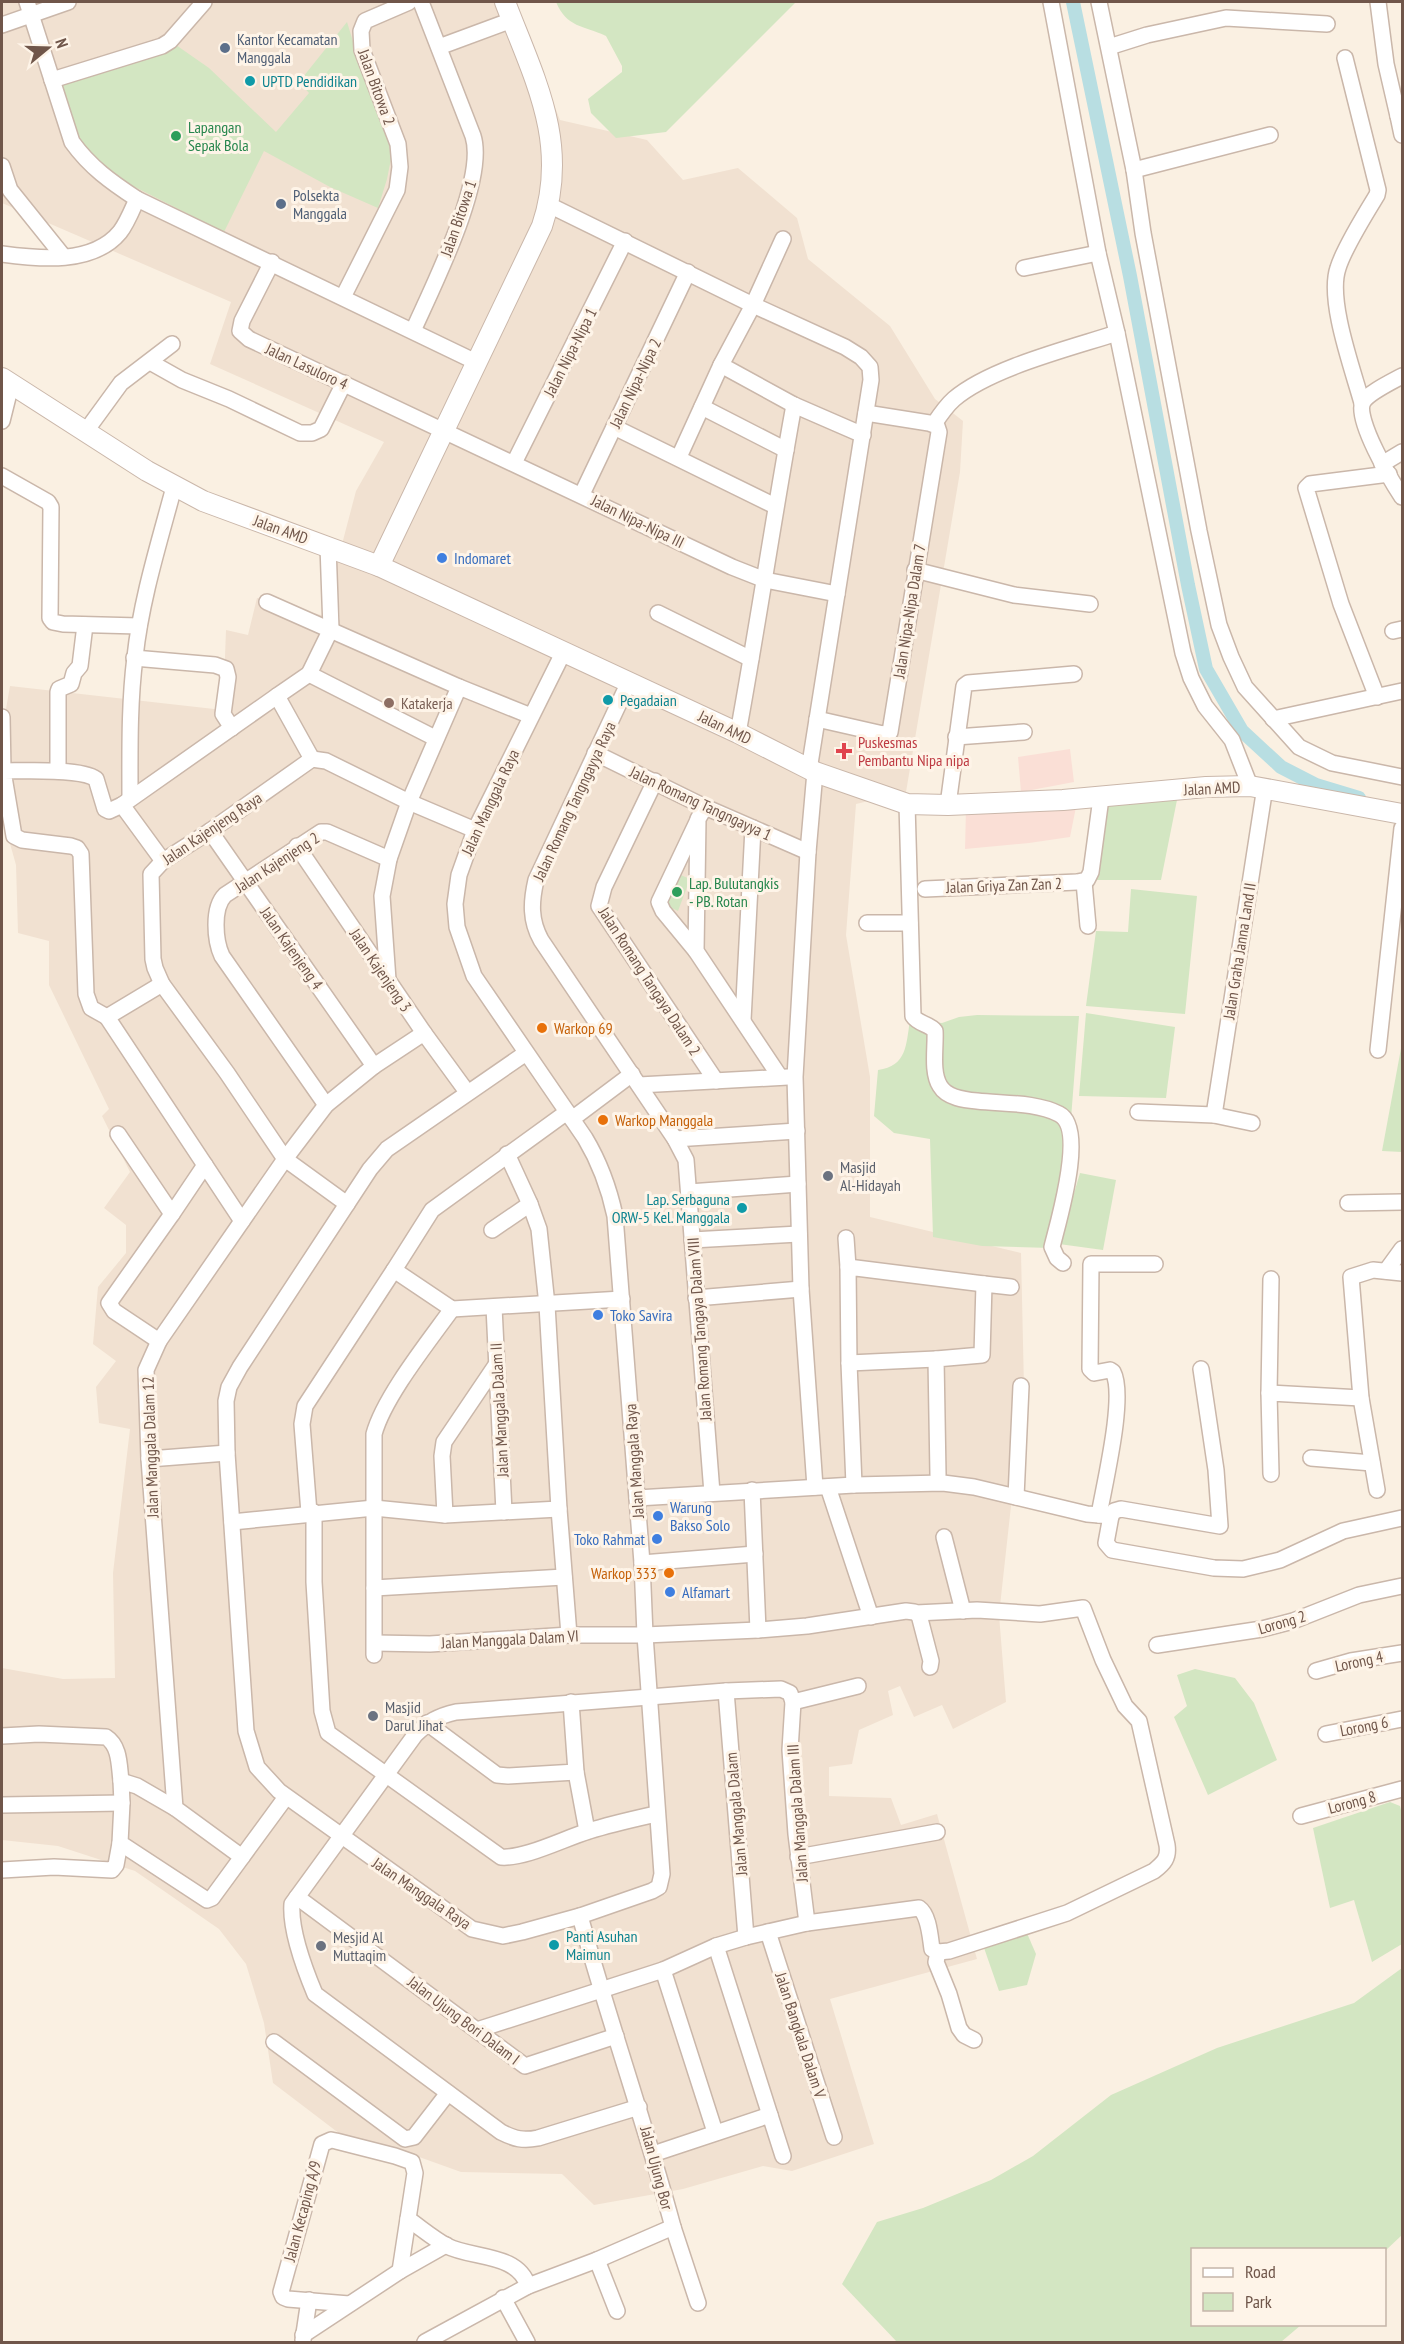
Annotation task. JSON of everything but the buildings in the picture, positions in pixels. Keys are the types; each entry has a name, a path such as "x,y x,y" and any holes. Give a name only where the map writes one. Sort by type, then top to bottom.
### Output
{"street":[{"path":"2,25 29,8 68,2"},
{"path":"52,80 162,46 171,41 204,2"},
{"name":"Jalan Bitowa 2","path":"343,297 397,190 400,167 398,144 362,50 361,31 365,21 409,2"},
{"name":"Jalan Bitowa 1","path":"413,331 461,220 470,192 476,151 473,136 421,2"},
{"path":"1051,2 1098,253 1117,333 1183,653 1191,678 1205,706 1232,740 1258,787"},
{"path":"1099,2 1134,170 1151,277 1199,531 1219,625 1231,657 1245,687 1299,747 1332,763 1402,777"},
{"path":"1378,2 1386,64 1400,116 1402,135"},
{"path":"29,8 72,142 84,159 99,173 137,199 476,362"},
{"path":"379,566 542,226 549,205 552,165 545,108 508,11 439,46"},
{"path":"1109,47 1146,35 1226,18 1327,24"},
{"path":"1345,58 1378,190 1341,261 1336,276 1337,304 1362,403"},
{"path":"1134,170 1270,135"},
{"path":"2,166 10,190 63,256"},
{"path":"2,254 75,256 88,253 121,231 137,199"},
{"path":"549,205 753,305 845,347 861,357 872,373 818,719 788,1077 797,1131 801,1289 821,1487 871,1617"},
{"path":"679,457 783,239"},
{"name":"Jalan Nipa-Nipa 1","path":"514,463 625,241"},
{"path":"1024,268 1098,253"},
{"name":"Jalan Lasuloro 4","path":"272,262 242,321 240,327 242,333 249,339 443,432"},
{"name":"Jalan Nipa-Nipa 2","path":"582,494 688,272"},
{"path":"866,413 932,424 955,398 998,374 1117,333"},
{"path":"86,431 113,391 172,344"},
{"path":"150,362 182,380 229,399 300,433 312,433 321,429 344,383"},
{"path":"721,365 794,405 863,435"},
{"path":"1402,376 1365,398 1361,409 1363,419 1385,469 1402,496"},
{"path":"2,421 6,382"},
{"name":"Jalan AMD","path":"6,382 174,487 203,501 379,566 738,733 812,771 907,804 948,805 1101,798 1206,787 1258,787 1402,814"},
{"path":"738,733 794,405"},
{"path":"702,407 786,450"},
{"name":"Jalan Nipa-Nipa Dalam 7","path":"818,719 883,734 890,732 939,432 937,426 932,424"},
{"path":"614,427 775,506"},
{"name":"Jalan Nipa-Nipa III","path":"443,432 582,494 732,567 765,580 837,594"},
{"path":"1377,697 1341,604 1306,488 1310,484 1385,469 1402,452"},
{"path":"2,476 50,504 50,618 53,622 139,626"},
{"path":"163,861 126,802 134,658 139,626 174,487"},
{"path":"2,771 58,771 94,777 102,806 106,811 126,802 309,674 331,629 328,546"},
{"path":"915,570 1014,595 1090,604"},
{"path":"267,602 459,687 531,716"},
{"path":"658,613 751,659"},
{"path":"58,771 58,692 59,689 69,687 74,674 81,666 85,625"},
{"name":"Jalan Manggala Raya","path":"526,1053 387,1149 370,1169 240,1367 229,1387 226,1401 227,1453 246,1731 257,1767 286,1797 472,1929 503,1936 580,1916 652,1891 659,1887 662,1874 656,1814 642,1563 615,1216 599,1162 569,1115 474,976 457,927 455,904 459,875 475,830 564,651"},
{"path":"134,658 215,665 226,669 228,677 223,714 232,728"},
{"path":"309,674 435,738"},
{"path":"948,805 962,687 968,682 1074,675"},
{"name":"Jalan Romang Tangngayya Raya","path":"629,682 536,880 531,912 534,927 541,940 635,1080"},
{"path":"387,980 382,896 389,859 435,738 459,687"},
{"path":"1273,719 1402,691"},
{"path":"277,696 312,759 327,761 409,802 475,830"},
{"path":"2,717 2,771 14,836 22,840 71,846 77,848 81,854 86,994 91,1008 107,1017 242,1221"},
{"path":"956,737 1024,732"},
{"name":"Jalan Romang Tangngayya 1","path":"595,753 655,781 702,813 753,828 808,852"},
{"name":"Jalan Kajenjeng Raya","path":"312,759 153,870 150,882 153,959 162,984 227,1073 285,1159 347,1204"},
{"name":"Jalan Romang Tangaya Dalam 2","path":"655,781 604,887 599,906 716,1081"},
{"name":"Jalan Graha Janna Land II","path":"1214,1115 1258,787"},
{"name":"Jalan Griya Zan Zan 2","path":"925,889 1088,880 1101,798"},
{"path":"907,804 913,1014 916,1020 932,1027 935,1031 935,1064 940,1087 955,1097 966,1100 1049,1111 1059,1114 1068,1125 1073,1152 1052,1246 1057,1258 1063,1263"},
{"path":"702,813 659,902 663,911 696,951 743,1020 788,1077"},
{"path":"696,951 702,813"},
{"path":"743,1020 753,828"},
{"path":"1378,1050 1402,828"},
{"name":"Jalan Kajenjeng 4","path":"210,831 374,1066"},
{"name":"Jalan Kajenjeng 2","path":"326,1105 222,956 218,947 218,908 221,899 317,833 324,832 389,859"},
{"name":"Jalan Kajenjeng 3","path":"297,846 387,980 467,1092"},
{"name":"Jalan Griya Zan Zan 2","path":"1084,882 1088,926"},
{"path":"867,923 910,923"},
{"path":"107,1017 162,984"},
{"name":"Jalan Manggala Dalam 12","path":"175,1808 149,1459 146,1370 159,1341 285,1159 326,1105 374,1066 424,1033"},
{"path":"656,1814 587,1831 550,1845 501,1857 328,1733 323,1719 311,1513 302,1424 305,1406 432,1210 507,1154 569,1115 635,1080 716,1081 788,1077"},
{"name":"Jalan Romang Tangaya Dalam VIII","path":"635,1080 675,1138 686,1160 712,1492"},
{"path":"1138,1112 1214,1115 1252,1124"},
{"path":"675,1138 797,1131"},
{"path":"118,1134 172,1214"},
{"path":"507,1154 539,1229 547,1305 569,1635"},
{"path":"159,1341 114,1311 109,1303 205,1165"},
{"path":"689,1192 798,1184"},
{"path":"1348,1203 1402,1203"},
{"path":"492,1230 530,1204"},
{"path":"692,1240 799,1234"},
{"path":"846,1238 854,1485"},
{"path":"1386,1271 1402,1249"},
{"path":"1155,1264 1090,1264 1090,1369 1094,1373 1113,1372 1117,1385 1114,1442 1106,1470 1106,1543 1112,1550 1214,1568 1243,1569 1280,1560 1321,1540 1363,1526 1402,1518"},
{"path":"848,1267 1011,1287"},
{"path":"394,1270 452,1310 622,1299"},
{"path":"1377,1490 1361,1398 1351,1277 1373,1270 1402,1273"},
{"path":"1271,1279 1269,1393 1271,1474"},
{"path":"849,1363 979,1357 982,1355 984,1284"},
{"path":"696,1298 801,1289"},
{"name":"Jalan Manggala Dalam II","path":"494,1307 504,1512"},
{"path":"452,1310 376,1424 374,1588 564,1577"},
{"path":"936,1359 938,1475"},
{"path":"445,1515 443,1447 450,1431 496,1365"},
{"path":"637,1498 854,1485 943,1483 974,1487 1105,1516 1125,1509 1220,1526 1216,1470 1201,1369"},
{"path":"1016,1497 1021,1386"},
{"path":"1269,1393 1361,1398"},
{"path":"149,1459 227,1453"},
{"path":"1311,1458 1372,1463"},
{"path":"752,1490 758,1630"},
{"path":"232,1522 374,1508 445,1515 559,1509"},
{"path":"944,1538 963,1611"},
{"path":"642,1563 755,1554"},
{"name":"Lorong 2","path":"1157,1645 1262,1629 1293,1621 1359,1595 1402,1586"},
{"name":"Jalan Manggala Dalam VI","path":"374,1588 374,1649 569,1635 645,1635 758,1630 903,1611 1040,1614 1083,1608 1103,1660 1125,1706 1139,1721 1168,1854 1166,1860 1154,1871 1067,1913 949,1951 938,1952"},
{"path":"916,1613 920,1620 931,1664"},
{"name":"Lorong 4","path":"1316,1671 1351,1661 1402,1653"},
{"path":"639,2107 538,2138 523,2140 501,2132 315,1994 305,1969 292,1917 292,1904 387,1777 415,1735 427,1723 444,1715 571,1702 726,1691 781,1689 790,1693 793,1702 858,1686"},
{"name":"Jalan Manggala Dalam","path":"726,1691 746,1936"},
{"path":"571,1702 576,1772 587,1831"},
{"name":"Jalan Manggala Dalam III","path":"793,1702 790,1750 798,1857 807,1923"},
{"name":"Lorong 6","path":"1326,1734 1402,1719"},
{"path":"427,1723 497,1775 576,1772"},
{"path":"2,1736 39,1734 106,1737 112,1741 118,1753 122,1803 120,1843 116,1865 112,1870 54,1867 2,1870"},
{"path":"121,1781 137,1786 175,1808 242,1857"},
{"name":"Lorong 8","path":"1301,1816 1402,1789"},
{"path":"120,1843 207,1900 212,1898 286,1797"},
{"path":"2,1805 122,1803"},
{"path":"798,1857 937,1832"},
{"name":"Jalan Ujung Bori Dalam I","path":"297,1897 526,2067 616,2036"},
{"path":"477,2030 663,1970 716,1946 746,1936 807,1923 919,1908 925,1916 932,1948 938,1952 936,1962 959,2028 964,2035 974,2040"},
{"name":"Jalan Ujung Bor","path":"425,2343 450,2336 503,2298 528,2286 597,2260 673,2227 639,2107 580,1916"},
{"name":"Jalan Bangkala Dalam V","path":"768,1932 834,2137"},
{"path":"716,1946 783,2156"},
{"path":"663,1970 714,2133"},
{"path":"274,2042 405,2139 414,2137 448,2092"},
{"path":"653,2154 770,2115"},
{"name":"Jalan Kecaping A/9","path":"349,2304 285,2298 281,2292 321,2144 331,2140 336,2141 409,2159 413,2164 415,2173 400,2271"},
{"path":"408,2219 446,2246 510,2264 522,2273 528,2286"},
{"path":"673,2227 698,2303"},
{"path":"303,2339 349,2304 400,2271 446,2246"},
{"path":"597,2260 617,2311"},
{"path":"503,2298 528,2343"},
{"path":"303,2339 309,2300"}],"shaded area":[{"path":"2,2 514,2 560,120 647,140 683,180 738,168 797,218 808,259 890,326 935,399 963,421 960,472 906,792 856,804 846,935 870,1077 870,1217 1021,1253 1024,1388 999,1615 1006,1702 953,1729 942,1705 914,1717 900,1686 888,1691 893,1715 859,1730 852,1764 829,1767 829,1796 891,1798 901,1825 937,1814 977,1959 830,1999 874,2144 792,2171 763,2166 683,2189 594,2205 562,2174 461,2172 408,2153 340,2134 273,2083 264,2023 246,1964 219,1929 135,1871 58,1846 2,1840 2,1668 63,1679 115,1678 113,1573 130,1429 99,1423 96,1387 116,1361 93,1344 98,1287 126,1253 126,1225 104,1208 130,1172 102,1116 109,1109 49,985 49,941 18,933 16,865 2,815 2,732 10,686 223,710 226,630 248,635 257,598 340,620 336,567 356,491 384,442 210,364 231,302 2,203"},
{"path":"1070,749 1074,782 1021,792 1018,757"},
{"path":"1076,807 1070,837 965,849 966,808"}],"green space":[{"path":"556,2 796,2 666,132 616,138 591,113 588,99 622,72 622,66 606,36 576,25 565,17"},
{"path":"347,22 363,74 388,137 391,159 378,208 330,187 264,151 224,232 115,177 80,144 59,84 176,45 209,68 276,132 309,93 299,82"},
{"path":"1177,800 1161,880 1096,880 1108,802"},
{"name":"Lap. Bulutangkis - PB. Rotan","path":"676,873 690,879 678,911 663,904"},
{"path":"1131,889 1197,896 1185,1014 1086,1006 1096,931 1128,932"},
{"path":"1086,1013 1175,1027 1166,1098 1079,1096"},
{"path":"977,1015 1079,1016 1068,1157 1051,1248 982,1246 933,1237 930,1139 894,1133 874,1116 878,1070 888,1068 900,1059 906,1046 910,1020 942,1023 959,1017"},
{"path":"1402,1043 1402,1152 1382,1151"},
{"path":"1080,1173 1116,1180 1103,1250 1059,1244"},
{"path":"1195,1669 1235,1678 1254,1703 1277,1760 1208,1795 1174,1717 1187,1706 1177,1675"},
{"path":"1390,1802 1400,1806 1402,1814 1402,1944 1372,1962 1354,1900 1330,1908 1313,1828"},
{"path":"1026,1931 1036,1954 1027,1985 999,1991 983,1945"},
{"path":"1402,1968 1402,2235 1386,2250 1386,2248 1191,2248 1191,2326 1300,2326 1281,2342 897,2342 842,2284 877,2222 923,2208 991,2180 1033,2156 1111,2095 1217,2048 1354,2003"}],"waterway":[{"path":"1073,2 1130,276 1206,669 1242,731 1281,767 1316,785 1359,798"}],"place":[{"name":"Kantor Kecamatan Manggala","path":"225,48"},
{"name":"UPTD Pendidikan","path":"250,81"},
{"name":"Lapangan Sepak Bola","path":"176,136"},
{"name":"Polsekta Manggala","path":"281,204"},
{"name":"Indomaret","path":"442,558"},
{"name":"Pegadaian","path":"608,700"},
{"name":"Katakerja","path":"389,703"},
{"name":"Puskesmas Pembantu Nipa nipa","path":"844,751"},
{"name":"Lap. Bulutangkis - PB. Rotan","path":"677,892"},
{"name":"Warkop 69","path":"542,1028"},
{"name":"Warkop Manggala","path":"603,1120"},
{"name":"Masjid Al-Hidayah","path":"828,1176"},
{"name":"Lap. Serbaguna ORW-5 Kel. Manggala","path":"742,1208"},
{"name":"Toko Savira","path":"598,1315"},
{"name":"Warung Bakso Solo","path":"658,1516"},
{"name":"Toko Rahmat","path":"657,1539"},
{"name":"Warkop 333","path":"669,1573"},
{"name":"Alfamart","path":"670,1592"},
{"name":"Masjid Darul Jihat","path":"373,1716"},
{"name":"Panti Asuhan Maimun","path":"554,1945"},
{"name":"Mesjid Al Muttaqim","path":"321,1946"}]}
